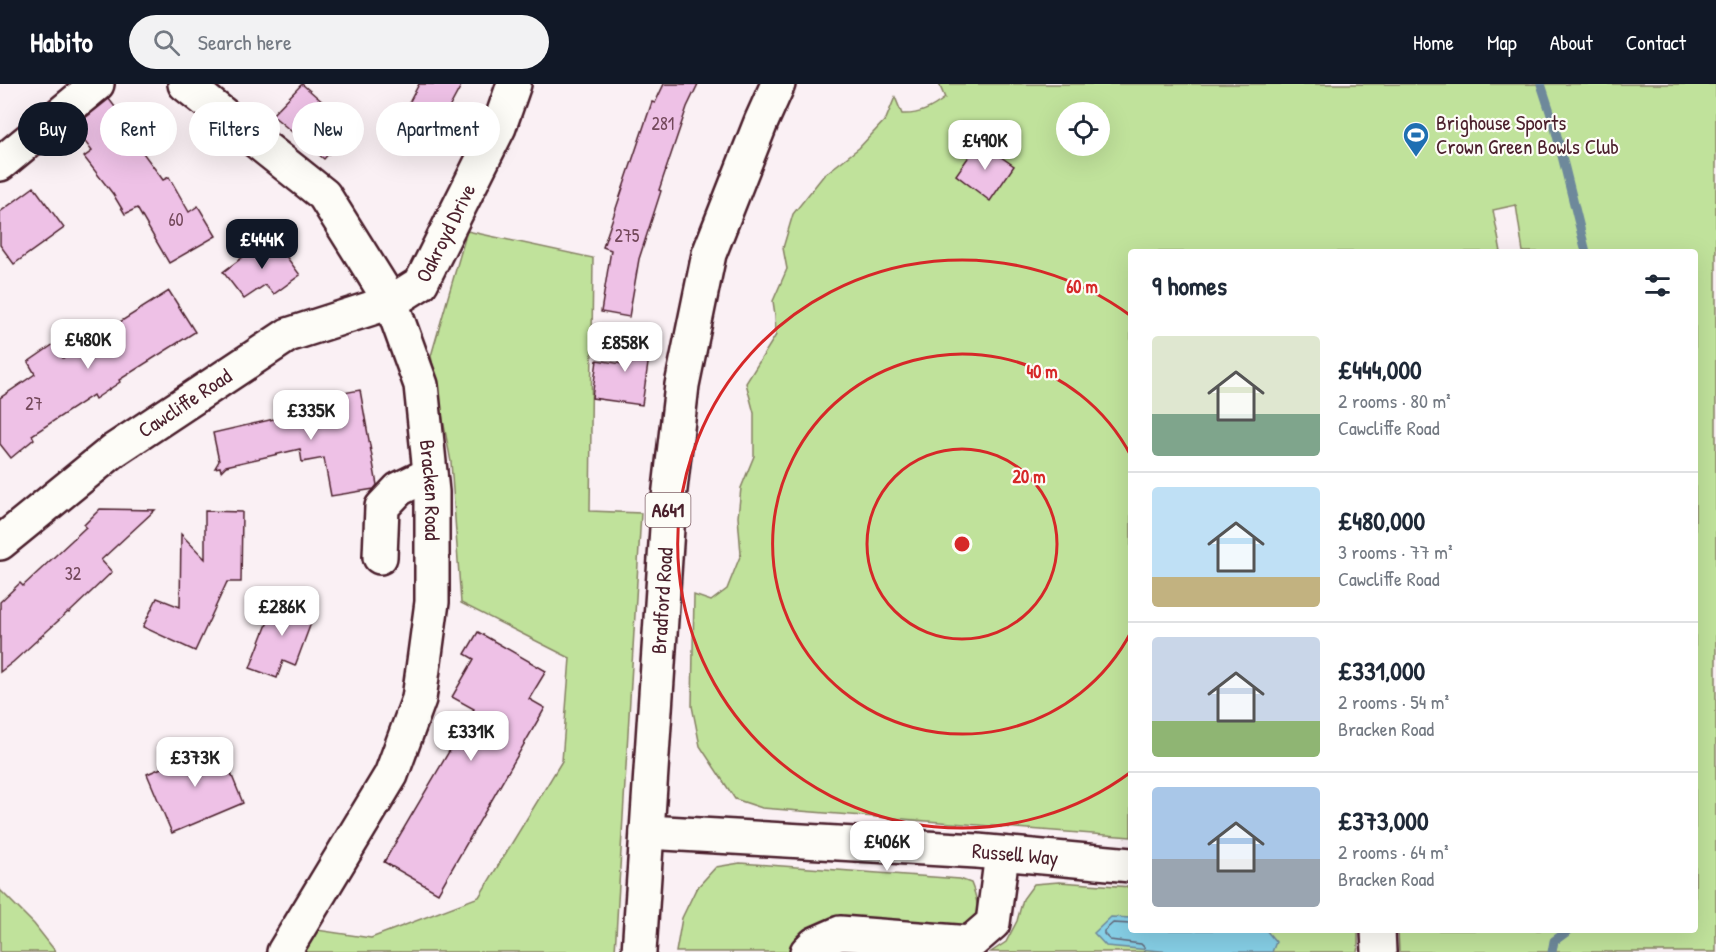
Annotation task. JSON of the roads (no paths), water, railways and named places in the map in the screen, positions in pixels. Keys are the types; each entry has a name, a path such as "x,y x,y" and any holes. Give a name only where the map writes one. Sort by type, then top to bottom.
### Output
{"street":[{"path":"0,164 97,84"},
{"name":"Bracken Road","path":"185,84 324,195 391,302 421,385 432,492 432,602 419,699 391,775 284,952"},
{"name":"Oakroyd Drive","path":"391,302 421,283 499,128 514,84"},
{"name":"Bradford Road","path":"639,952 669,498 682,385 709,254 778,84"},
{"name":"Cawcliffe Road","path":"0,543 113,451 288,335 391,302"},
{"path":"380,557 382,507 399,489 430,474"},
{"name":"Russell Way","path":"647,832 977,851 1128,865"},
{"path":"807,952 815,944 840,933 970,943 993,923 1002,854"},
{"path":"1378,933 1379,952"}],"water":[{"path":"1111,917 1128,918 1128,933 1268,933 1276,942 1272,952 1172,952 1106,946 1094,933"}],"waterway":[{"path":"1541,84 1554,124 1585,249"},
{"path":"1552,952 1554,941 1565,933"}],"place":[{"name":"Brighouse Sports Crown Green Bowls Club","path":"1416,158"}]}
